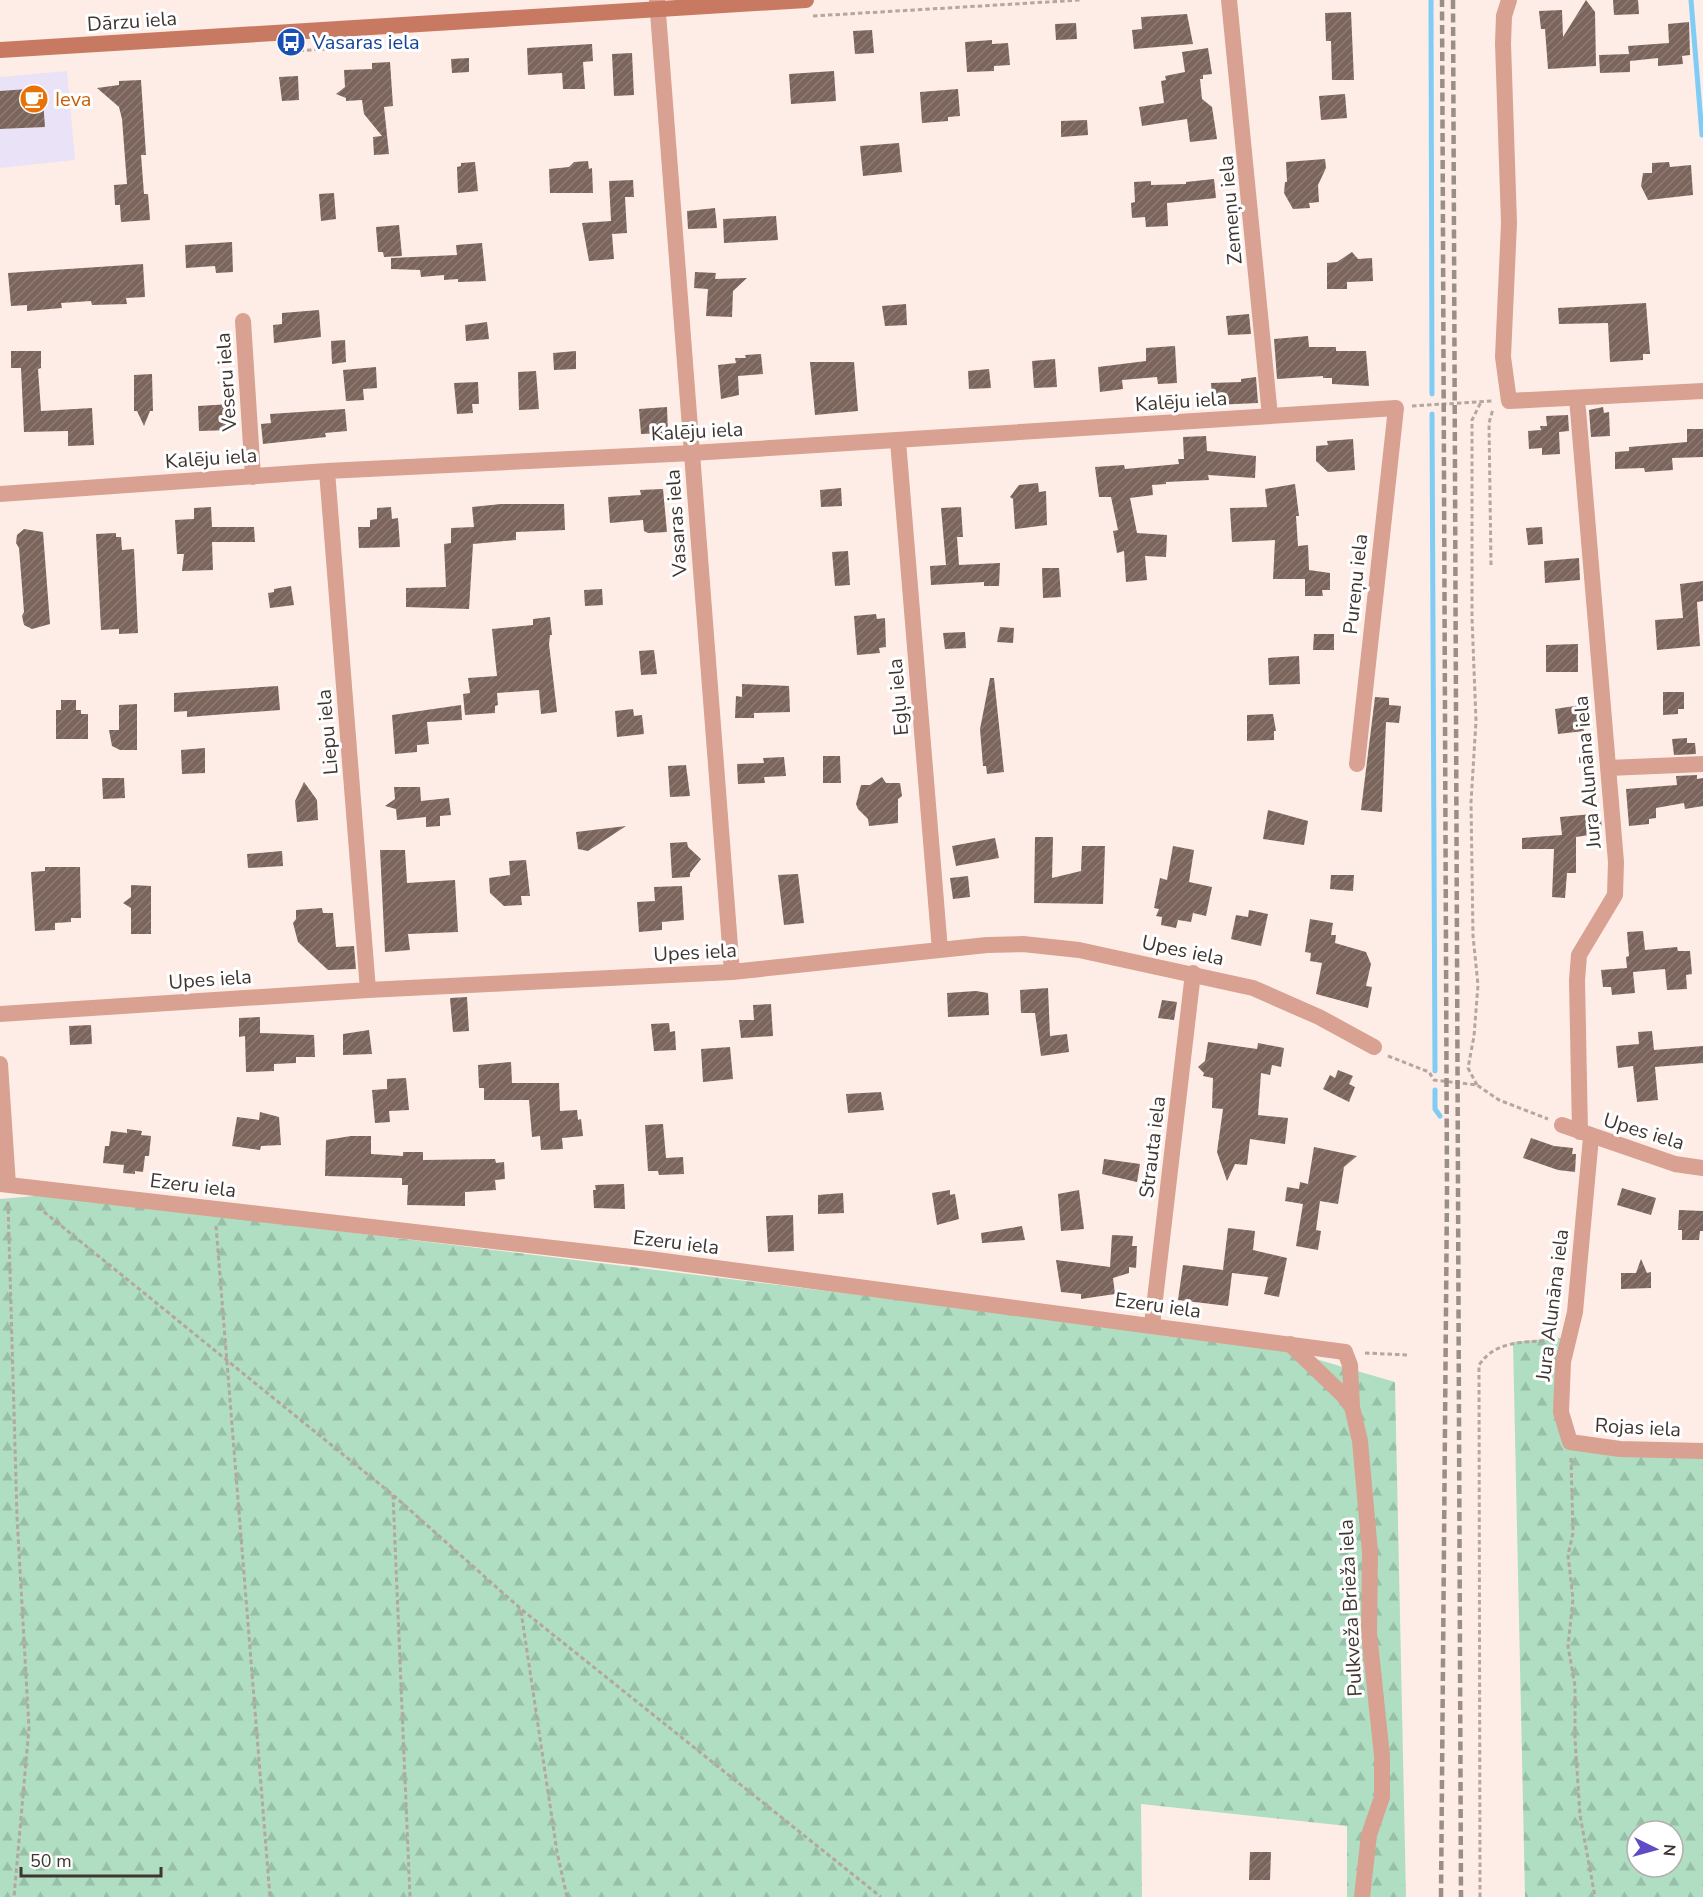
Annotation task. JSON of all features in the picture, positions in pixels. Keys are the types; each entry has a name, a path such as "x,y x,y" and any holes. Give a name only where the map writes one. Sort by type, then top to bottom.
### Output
{"main road":[{"name":"Dārzu iela","path":"0,50 657,5 806,0"}],"street":[{"name":"Zemeņu iela","path":"1229,0 1270,416"},
{"path":"1509,0 1504,16 1503,43 1509,223 1503,357 1509,401 1703,391"},
{"name":"Vasaras iela","path":"657,5 732,972"},
{"name":"Veseru iela","path":"243,321 253,477"},
{"name":"Jura Alunāna iela","path":"1570,1442 1561,1412 1563,1362 1575,1312 1586,1134 1579,955 1615,895 1616,862 1577,398"},
{"name":"Kalēju iela","path":"0,494 327,471 898,441 1396,408"},
{"name":"Pureņu iela","path":"1357,764 1396,408"},
{"name":"Egļu iela","path":"898,441 940,950"},
{"name":"Liepu iela","path":"327,471 368,990"},
{"path":"1608,768 1703,764"},
{"name":"Upes iela","path":"0,1014 368,990 732,972 940,950 1023,944 1079,950 1193,973 1253,988 1319,1017 1374,1047"},
{"name":"Strauta iela","path":"1152,1325 1193,973"},
{"path":"0,1064 4,1185"},
{"name":"Upes iela","path":"1562,1125 1675,1164 1703,1168"},
{"name":"Ezeru iela","path":"4,1185 649,1259 1345,1352"},
{"path":"1290,1344 1343,1395 1352,1407"},
{"name":"Pulkveža Brieža iela","path":"1345,1352 1350,1365 1352,1407 1359,1436 1370,1552 1369,1633 1382,1756 1382,1797 1370,1835 1362,1897"},
{"name":"Rojas iela","path":"1570,1442 1591,1447 1620,1449 1703,1451"}],"path":[{"path":"1396,408 1496,401 1489,423 1491,565"},
{"path":"1477,1085 1468,1068 1474,1036 1478,985 1472,903 1471,802 1476,721 1472,618 1472,420 1481,402"},
{"path":"1374,1047 1380,1053 1429,1072 1434,1080 1477,1085 1499,1100 1562,1125"},
{"path":"4,1185 28,1728 14,1897"},
{"path":"36,1205 393,1495 521,1609 881,1897"},
{"path":"215,1209 270,1897"},
{"path":"1480,1897 1479,1365 1487,1352 1501,1346 1569,1337"},
{"path":"1345,1352 1408,1355"},
{"path":"1570,1442 1572,1533 1568,1555 1573,1599 1568,1646 1575,1686 1575,1738 1580,1815 1595,1897"},
{"path":"393,1495 410,1897"},
{"path":"521,1609 557,1852 567,1897"}],"shaded area":[{"path":"67,71 75,160 0,168 0,77"}],"green space":[{"path":"46,1195 1267,1345 1395,1382 1406,1897 1347,1897 1347,1826 1141,1804 1142,1897 0,1897 0,1199"},
{"path":"1569,1337 1563,1362 1571,1442 1703,1451 1703,1897 1525,1897 1513,1342"}],"building":[{"path":"1586,0 1595,12 1596,66 1548,69 1545,29 1541,29 1539,11 1562,10 1563,37"},
{"path":"1613,0 1638,0 1639,14 1614,15"},
{"path":"1351,12 1354,80 1332,80 1331,41 1326,41 1325,13"},
{"path":"1187,14 1193,44 1134,49 1132,30 1142,29 1141,17"},
{"path":"1689,22 1690,55 1682,56 1683,64 1658,66 1658,58 1630,61 1630,72 1600,73 1599,55 1629,54 1628,46 1669,43 1668,24"},
{"path":"1076,23 1077,39 1056,40 1055,24"},
{"path":"872,30 874,53 855,54 853,31"},
{"path":"992,40 992,44 1008,43 1010,65 994,66 994,71 967,72 965,42"},
{"path":"592,44 593,61 583,62 585,89 563,89 562,73 528,75 527,48"},
{"path":"1208,48 1212,74 1203,75 1203,79 1200,79 1202,99 1212,107 1217,139 1190,142 1187,119 1142,126 1139,107 1164,103 1161,81 1166,80 1165,76 1185,72 1182,52"},
{"path":"632,53 634,95 614,96 612,54"},
{"path":"469,58 469,72 452,73 451,59"},
{"path":"390,62 393,106 384,107 389,154 374,155 373,137 382,136 364,114 362,100 346,101 346,98 336,94 345,87 344,70 372,69 372,63"},
{"path":"834,71 836,101 791,104 789,74"},
{"path":"298,76 299,100 282,101 279,77"},
{"path":"141,80 146,155 141,155 144,194 148,194 150,220 121,222 120,205 115,205 114,185 127,184 122,119 119,107 97,88 119,85 119,81"},
{"path":"42,88 45,127 0,129 0,91"},
{"path":"958,89 960,116 948,117 948,121 922,123 920,92"},
{"path":"1345,94 1347,118 1321,120 1319,96"},
{"path":"1087,120 1088,135 1061,137 1061,121"},
{"path":"899,143 902,172 863,176 860,146"},
{"path":"1325,159 1326,168 1318,185 1319,202 1309,203 1310,208 1293,209 1284,193 1285,182 1287,182 1286,162"},
{"path":"588,161 589,169 592,168 593,193 550,193 549,169 569,167 574,162"},
{"path":"475,162 478,191 458,193 457,167 461,166 461,163"},
{"path":"1669,162 1670,167 1691,165 1693,195 1648,200 1641,186 1643,173 1652,173 1652,163"},
{"path":"1214,179 1216,198 1167,203 1168,226 1146,227 1145,217 1132,218 1131,203 1135,202 1134,182 1151,181 1151,185 1186,184 1186,182"},
{"path":"633,180 634,197 625,197 627,233 612,234 614,259 589,261 582,223 611,221 609,181"},
{"path":"334,193 336,219 321,221 319,194"},
{"path":"715,208 717,228 688,229 687,211"},
{"path":"776,216 778,240 724,243 723,219"},
{"path":"399,225 402,256 384,257 383,252 378,252 376,227"},
{"path":"232,242 233,272 216,273 215,266 186,268 185,245"},
{"path":"482,243 486,281 458,282 458,279 444,280 444,275 421,277 420,270 391,269 391,258 457,255 456,245"},
{"path":"1352,252 1358,259 1372,258 1373,281 1347,282 1347,289 1327,289 1327,263 1337,262"},
{"path":"143,264 145,297 126,298 127,304 92,305 91,301 61,303 62,308 27,311 27,305 11,306 8,273"},
{"path":"695,272 716,273 715,279 747,278 733,291 732,317 706,316 708,289 694,288"},
{"path":"1646,303 1650,354 1643,354 1643,360 1610,362 1608,323 1559,324 1558,308"},
{"path":"906,304 907,325 885,326 882,306"},
{"path":"319,310 321,337 274,343 273,325 282,324 282,313"},
{"path":"1249,314 1251,334 1228,335 1226,316"},
{"path":"487,322 489,339 466,341 465,325"},
{"path":"1308,336 1309,347 1336,347 1336,351 1366,351 1369,386 1332,384 1332,378 1323,378 1323,376 1277,379 1274,339"},
{"path":"345,340 346,362 332,364 331,341"},
{"path":"1175,346 1177,383 1158,384 1157,377 1122,380 1123,389 1100,392 1098,367 1146,361 1146,348"},
{"path":"11,351 41,351 41,368 38,369 41,411 92,408 94,445 68,446 68,431 24,432 21,368 11,368"},
{"path":"576,351 576,369 554,370 553,353"},
{"path":"761,354 763,374 738,376 739,395 721,399 718,365 736,363 735,358 746,358 745,355"},
{"path":"1055,359 1057,387 1034,388 1032,361"},
{"path":"810,362 854,362 858,411 815,415"},
{"path":"376,367 377,388 363,389 364,400 346,401 343,370"},
{"path":"989,369 991,388 969,389 968,371"},
{"path":"536,371 539,409 519,410 518,372"},
{"path":"152,374 153,411 150,411 144,426 137,411 134,411 134,375"},
{"path":"1256,377 1258,403 1213,405 1211,383 1241,382 1241,379"},
{"path":"478,382 479,404 472,404 473,413 457,414 454,383"},
{"path":"231,404 232,430 199,431 198,406"},
{"path":"667,407 668,433 641,434 639,409"},
{"path":"1603,407 1604,413 1609,412 1610,436 1591,437 1589,410"},
{"path":"345,409 347,431 325,433 326,437 263,444 261,424 271,423 270,414"},
{"path":"1568,415 1569,431 1559,432 1560,454 1542,455 1542,448 1529,449 1528,431 1541,430 1540,426 1547,426 1546,416"},
{"path":"1687,429 1703,429 1703,457 1672,458 1673,470 1645,472 1644,468 1615,469 1615,452 1629,451 1629,447 1687,442"},
{"path":"1206,436 1207,451 1256,456 1255,478 1208,475 1209,480 1152,485 1153,495 1130,498 1137,533 1167,535 1166,557 1145,556 1147,580 1126,582 1124,551 1117,553 1113,531 1118,530 1111,497 1099,497 1095,467 1124,465 1125,469 1179,464 1178,459 1184,459 1183,437"},
{"path":"1353,439 1355,470 1328,472 1316,461 1316,446 1328,445 1327,441"},
{"path":"1038,483 1039,492 1046,491 1047,525 1015,529 1013,499 1010,497 1019,485"},
{"path":"1295,484 1299,516 1296,516 1298,546 1308,545 1309,570 1330,573 1330,590 1322,590 1323,596 1305,596 1305,579 1273,579 1275,540 1232,542 1230,508 1267,507 1265,489"},
{"path":"841,488 842,506 821,507 820,490"},
{"path":"663,489 667,532 648,533 644,531 643,520 610,523 608,497 641,495 640,490"},
{"path":"501,504 564,504 565,530 516,532 516,540 473,544 469,609 406,607 406,588 446,587 444,544 451,543 451,528 474,527 472,507"},
{"path":"211,507 212,527 254,527 255,542 212,542 213,570 182,571 184,554 177,554 175,520 194,519 194,508"},
{"path":"391,507 392,519 398,518 400,547 359,548 358,527 370,527 370,520 377,519 377,508"},
{"path":"961,507 963,537 957,537 959,565 1000,563 999,586 984,586 984,582 931,585 930,566 946,565 941,508"},
{"path":"1542,527 1543,544 1528,545 1526,528"},
{"path":"24,529 43,532 50,624 32,629 24,625 22,616 24,612 19,548 16,543 17,535"},
{"path":"116,533 116,537 121,537 122,550 134,549 138,633 119,634 119,629 101,630 96,534"},
{"path":"848,551 850,585 835,586 832,552"},
{"path":"1579,558 1580,580 1545,583 1544,561"},
{"path":"1042,568 1059,568 1061,597 1043,598"},
{"path":"1703,581 1703,601 1697,602 1700,646 1657,650 1655,620 1683,618 1680,584"},
{"path":"291,586 294,605 270,608 268,593 274,592 274,589"},
{"path":"602,589 603,605 585,606 584,590"},
{"path":"876,614 877,619 885,618 886,647 879,648 880,653 857,655 854,616"},
{"path":"550,617 552,635 550,635 549,644 557,712 541,714 539,690 497,693 498,705 495,706 495,713 465,715 463,694 470,693 468,678 497,676 492,629 533,625 533,619"},
{"path":"1000,627 1014,628 1013,643 997,642"},
{"path":"965,632 966,648 945,649 943,633"},
{"path":"1314,634 1334,634 1334,650 1313,650"},
{"path":"1578,644 1578,672 1546,672 1546,645"},
{"path":"654,650 657,674 641,675 639,651"},
{"path":"1299,656 1300,684 1269,685 1268,658"},
{"path":"990,678 994,678 1004,772 987,774 986,766 983,766 980,729"},
{"path":"742,684 789,686 790,712 754,713 754,718 735,718 736,696 742,697"},
{"path":"278,686 280,710 187,717 187,711 174,712 174,693"},
{"path":"1663,692 1684,692 1684,709 1678,709 1678,714 1663,715"},
{"path":"1375,697 1389,698 1389,705 1401,706 1399,723 1386,722 1382,812 1361,810"},
{"path":"61,700 76,700 76,710 81,710 81,714 88,714 88,739 56,739 56,710 61,710"},
{"path":"137,704 137,750 120,750 112,746 109,730 119,730 119,705"},
{"path":"461,705 462,720 427,722 429,744 417,745 417,752 395,754 392,715"},
{"path":"1581,705 1584,731 1558,734 1555,709"},
{"path":"633,709 634,716 642,715 644,734 617,737 615,711"},
{"path":"1273,714 1276,731 1274,731 1274,740 1247,741 1247,715"},
{"path":"1687,738 1687,743 1695,743 1696,754 1674,755 1672,739"},
{"path":"205,748 205,773 182,774 181,750"},
{"path":"823,756 840,756 841,783 823,783"},
{"path":"784,757 786,776 764,777 765,783 738,784 737,764 764,763 763,758"},
{"path":"686,765 690,796 670,797 668,766"},
{"path":"1697,775 1697,779 1703,778 1703,806 1685,809 1684,803 1656,808 1656,818 1649,819 1649,824 1629,826 1626,789 1677,785 1676,776"},
{"path":"882,777 886,783 900,783 902,796 898,799 898,823 869,826 868,819 856,804 861,785 870,785"},
{"path":"102,778 124,778 125,798 103,799"},
{"path":"304,782 317,800 318,820 297,822 295,801"},
{"path":"394,787 420,787 421,801 449,798 451,815 440,816 440,826 426,827 426,817 397,820 396,809 385,806 395,799"},
{"path":"1268,810 1308,821 1304,845 1263,839"},
{"path":"1592,814 1592,818 1601,818 1602,833 1576,837 1576,873 1567,873 1565,898 1552,897 1554,849 1522,849 1522,838 1562,835 1560,817"},
{"path":"626,826 588,851 578,849 576,832"},
{"path":"1035,837 1053,837 1052,878 1081,871 1082,846 1105,846 1103,904 1034,903"},
{"path":"995,838 999,858 956,866 952,846"},
{"path":"687,842 688,847 701,859 690,873 690,877 672,878 670,843"},
{"path":"1173,846 1194,850 1189,882 1212,887 1206,916 1193,913 1191,922 1178,920 1176,928 1161,925 1162,917 1156,916 1159,909 1154,908 1160,878 1167,880"},
{"path":"380,850 405,850 407,883 455,880 458,932 408,934 410,950 385,952"},
{"path":"282,851 283,866 248,868 247,854"},
{"path":"526,860 530,896 521,896 522,905 504,906 490,893 489,878 510,875 509,861"},
{"path":"45,867 80,867 81,918 71,918 71,922 55,923 55,930 35,931 31,872 45,871"},
{"path":"798,874 804,923 784,925 778,875"},
{"path":"1331,875 1354,875 1353,891 1330,889"},
{"path":"968,876 970,897 953,899 950,878"},
{"path":"131,885 151,886 151,934 131,934 131,908 123,903 131,897"},
{"path":"682,886 684,920 662,922 662,930 639,932 637,902 655,901 654,887"},
{"path":"322,908 323,913 333,913 336,947 354,946 356,969 328,970 298,942 293,923 296,919 296,910"},
{"path":"1249,910 1268,914 1261,946 1231,939 1236,915 1248,917"},
{"path":"1310,919 1333,923 1331,935 1336,935 1335,943 1366,952 1371,964 1366,986 1372,987 1368,1008 1316,994 1322,963 1310,961 1311,953 1305,952"},
{"path":"1643,931 1645,950 1677,947 1678,951 1690,951 1692,974 1686,975 1687,989 1667,990 1665,969 1633,972 1635,993 1612,995 1611,987 1603,987 1601,970 1627,968 1626,957 1629,956 1627,932"},
{"path":"1048,988 1050,1036 1067,1034 1069,1052 1041,1056 1035,1013 1021,1013 1020,990"},
{"path":"976,991 988,993 989,1015 948,1017 947,993"},
{"path":"467,997 469,1031 453,1032 450,998"},
{"path":"1162,1000 1177,1002 1174,1020 1158,1018"},
{"path":"771,1004 773,1036 741,1038 739,1020 754,1020 753,1005"},
{"path":"260,1017 260,1033 314,1035 315,1057 296,1057 296,1063 274,1064 274,1071 246,1072 245,1036 239,1037 239,1018"},
{"path":"669,1023 670,1032 675,1031 676,1050 654,1051 651,1024"},
{"path":"91,1025 92,1044 70,1045 69,1026"},
{"path":"369,1030 372,1054 343,1055 343,1034"},
{"path":"1652,1031 1654,1050 1703,1046 1703,1063 1655,1067 1658,1100 1637,1102 1633,1066 1618,1068 1616,1046 1639,1044 1638,1032"},
{"path":"1208,1042 1257,1049 1258,1043 1284,1048 1281,1067 1272,1065 1270,1075 1261,1073 1258,1115 1288,1118 1285,1144 1250,1139 1247,1165 1235,1164 1227,1181 1217,1152 1223,1109 1212,1108 1213,1078 1203,1076 1204,1073 1198,1067 1205,1061"},
{"path":"730,1047 733,1079 703,1082 701,1049"},
{"path":"511,1062 512,1083 559,1083 560,1111 577,1110 578,1120 581,1119 583,1136 562,1138 563,1149 541,1150 540,1136 532,1137 529,1100 484,1100 484,1088 479,1088 478,1065"},
{"path":"1338,1070 1353,1076 1349,1084 1355,1087 1349,1102 1323,1089 1330,1075 1335,1078"},
{"path":"406,1078 409,1110 389,1111 390,1122 375,1123 372,1090 387,1089 387,1079"},
{"path":"881,1092 884,1110 848,1113 846,1094"},
{"path":"260,1112 279,1117 281,1145 261,1146 260,1150 232,1146 237,1117 259,1120"},
{"path":"663,1124 666,1158 683,1157 684,1174 659,1175 658,1171 648,1171 645,1125"},
{"path":"127,1129 142,1131 141,1135 151,1136 149,1156 145,1156 143,1172 123,1173 124,1165 103,1163 105,1146 109,1146 111,1131 127,1133"},
{"path":"371,1136 371,1154 403,1156 403,1152 423,1152 423,1160 495,1159 496,1163 504,1162 505,1179 495,1180 496,1190 465,1192 465,1206 407,1205 408,1185 402,1185 402,1178 325,1176 326,1140"},
{"path":"1531,1138 1554,1146 1573,1148 1572,1154 1576,1154 1575,1172 1558,1170 1523,1158"},
{"path":"1314,1147 1357,1156 1344,1167 1338,1204 1320,1201 1316,1230 1321,1231 1318,1250 1296,1246 1303,1204 1285,1201 1287,1187 1299,1189 1300,1182 1308,1184"},
{"path":"1104,1159 1140,1164 1137,1182 1102,1174"},
{"path":"624,1184 625,1209 594,1208 595,1185"},
{"path":"1622,1188 1656,1198 1651,1215 1617,1205"},
{"path":"950,1190 950,1195 955,1194 959,1219 937,1225 932,1193"},
{"path":"1079,1190 1084,1229 1061,1231 1058,1194"},
{"path":"843,1193 844,1213 818,1214 818,1195"},
{"path":"1679,1210 1703,1211 1703,1231 1700,1231 1699,1240 1682,1240 1682,1230 1678,1230"},
{"path":"793,1215 794,1251 768,1252 766,1216"},
{"path":"1022,1226 1025,1240 982,1243 981,1233"},
{"path":"1228,1228 1255,1231 1253,1250 1287,1258 1279,1297 1264,1294 1268,1277 1232,1273 1228,1306 1178,1300 1183,1265 1223,1270"},
{"path":"1112,1235 1133,1236 1132,1246 1137,1246 1136,1268 1129,1267 1129,1273 1113,1278 1115,1294 1081,1299 1081,1294 1061,1292 1056,1260 1110,1267"},
{"path":"1641,1259 1647,1273 1651,1272 1651,1288 1621,1289 1621,1273 1636,1273"},
{"path":"1250,1852 1271,1852 1270,1880 1249,1880"}],"waterway":[{"path":"1431,0 1432,394"},
{"path":"1691,0 1702,135"},
{"path":"1432,414 1435,1071"},
{"path":"1435,1090 1435,1109 1440,1116"}],"railway":[{"path":"1441,1897 1447,1191 1442,0"},
{"path":"1453,0 1461,1897"}],"place":[{"name":"Vasaras iela","path":"291,42"},
{"name":"Ieva","path":"34,99"}]}
